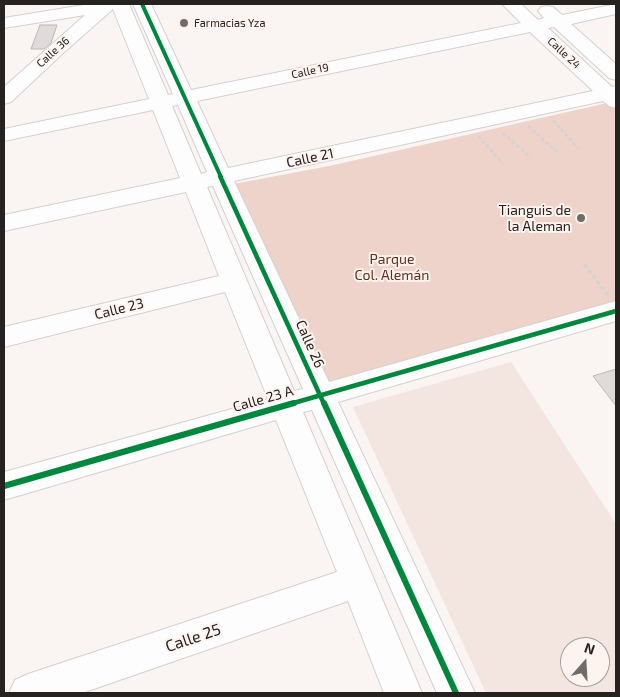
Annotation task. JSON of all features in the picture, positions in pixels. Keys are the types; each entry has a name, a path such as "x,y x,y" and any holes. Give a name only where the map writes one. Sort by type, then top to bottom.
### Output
{"street":[{"path":"4,14 68,4"},
{"name":"Calle 24","path":"511,4 613,96"},
{"name":"Calle 24","path":"539,4 616,74"},
{"path":"4,23 120,5"},
{"name":"Calle 36","path":"4,98 120,5"},
{"name":"Calle 26","path":"120,5 172,99 221,177 456,693"},
{"name":"Calle 19","path":"4,135 616,8"},
{"name":"Calle 21","path":"4,223 613,96"},
{"name":"Calle 26","path":"172,99 193,183 403,693"},
{"name":"Calle 23","path":"4,338 234,281"},
{"name":"Calle 23 A","path":"4,486 320,394 613,304"},
{"name":"Calle 25","path":"28,693 357,582"}],"path":[{"path":"552,120 578,148"},
{"path":"528,125 557,152"},
{"path":"501,131 531,158"},
{"path":"478,136 503,164"},
{"path":"584,264 613,304"}],"shaded area":[{"path":"511,362 616,524 616,693 486,693 353,407"}],"green space":[{"name":"Parque Col. Alemán","path":"616,101 616,319 579,328 327,405 229,185 334,165"}],"building":[{"path":"40,25 57,25 51,43 44,49 31,49"},
{"path":"616,369 616,406 593,376"}],"cycle path":[{"path":"142,4 456,693"},
{"path":"4,486 616,311"}],"place":[{"name":"Farmacias Yza","path":"184,23"},
{"name":"Tianguis de la Aleman","path":"581,218"}]}
